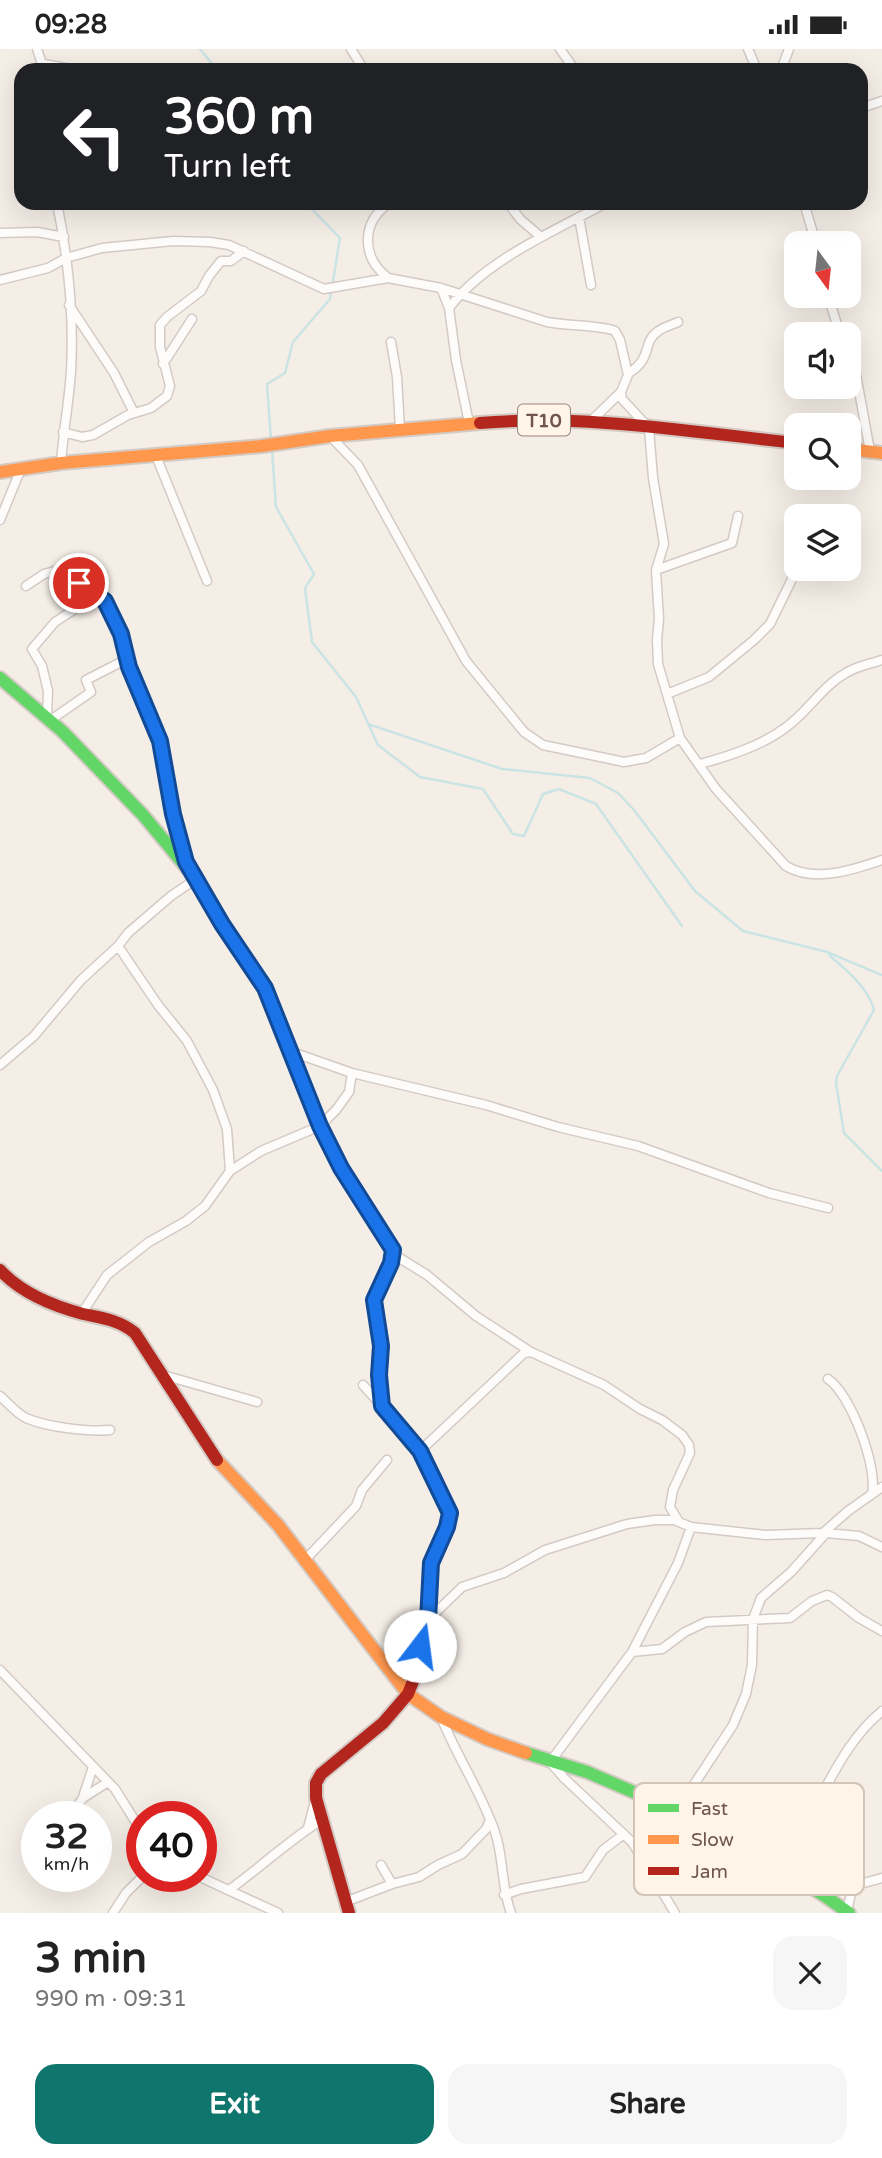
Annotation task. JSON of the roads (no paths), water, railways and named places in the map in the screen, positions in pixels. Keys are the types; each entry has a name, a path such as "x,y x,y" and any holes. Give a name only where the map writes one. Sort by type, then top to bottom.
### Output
{"main road":[{"name":"T10","path":"0,473 61,463 262,446 400,429 519,420 592,421 784,442"},
{"path":"0,678 50,720 143,815 197,879 222,924 265,988 320,1126 341,1168 390,1244 393,1254 374,1300 381,1346 379,1375 382,1406 420,1451 450,1513 447,1527 431,1563 428,1620 408,1694 376,1730 321,1774 316,1783 316,1798 347,1907"},
{"path":"0,1270 7,1279 36,1295 82,1313 124,1323 141,1341 218,1461 306,1559 408,1694 441,1717 487,1739 587,1772 634,1793"},
{"path":"823,1895 848,1912"}],"street":[{"path":"58,210 64,237 71,369 61,463"},
{"path":"381,210 376,214 368,235 368,245 373,261 388,278"},
{"path":"513,210 541,237"},
{"path":"449,308 488,271 541,237 593,210"},
{"path":"806,210 812,231"},
{"path":"579,218 591,285"},
{"path":"0,233 37,232 64,237"},
{"path":"0,280 48,268 65,258 102,248 156,241 211,242 244,251 324,289 388,278 441,288 556,324 613,329 620,340 629,373"},
{"path":"64,432 82,437 93,435 134,413 150,408 168,394 170,386 159,339 163,321 201,292 221,261 232,260 244,251"},
{"path":"441,288 449,308 469,423"},
{"path":"69,306 114,373 134,413"},
{"path":"163,364 192,319"},
{"path":"592,421 621,392 629,373 647,356 649,342 657,332 678,322"},
{"path":"391,342 397,377 400,429"},
{"path":"621,392 622,399 649,428 653,478 664,544 656,570 659,664 680,738 716,789 786,866 806,874 821,874 882,860"},
{"path":"861,393 876,452"},
{"path":"330,436 358,465 466,661 524,732 543,745 627,762 654,754 680,738"},
{"path":"156,456 206,582"},
{"path":"0,520 20,471"},
{"path":"656,570 732,543 738,516"},
{"path":"0,1065 34,1036 81,980 118,946 128,933 171,896 197,879 186,862 180,845 158,733 127,659 121,634 109,606 65,568 50,572 26,586"},
{"path":"667,694 709,677 754,641 770,624 791,581"},
{"path":"91,593 86,602 55,622 32,649 41,664 48,689 50,720 91,692 86,680 127,659"},
{"path":"700,764 773,736 794,721 839,677 863,665 882,660"},
{"path":"118,946 158,1005 187,1041 213,1090 227,1129 230,1171"},
{"path":"292,1052 352,1073 486,1105 558,1127 638,1146 769,1193 828,1208"},
{"path":"82,1313 107,1275 149,1243 197,1213 211,1200 230,1171 261,1151 320,1126 349,1092 352,1073"},
{"path":"393,1254 435,1282 476,1316 531,1352 604,1385 682,1435 689,1445 690,1453 673,1490 670,1507 679,1522"},
{"path":"420,1451 524,1353 531,1352"},
{"path":"163,1375 257,1402"},
{"path":"828,1379 852,1409 873,1474 872,1493"},
{"path":"363,1385 382,1406"},
{"path":"0,1396 18,1413 39,1422 86,1430 110,1430"},
{"path":"306,1559 356,1506 362,1490 387,1460"},
{"path":"695,1783 733,1725 746,1693 752,1665 753,1619 761,1598 791,1572 825,1533 882,1487"},
{"path":"428,1620 462,1587 504,1573 545,1550 627,1524 655,1520 679,1522 691,1527 773,1535 825,1533 859,1536 882,1547"},
{"path":"634,1845 550,1762 632,1652 677,1563 691,1527"},
{"path":"632,1652 662,1649 685,1632 706,1622 790,1618 813,1601 827,1595 882,1632"},
{"path":"0,1670 108,1782 126,1806"},
{"path":"826,1783 870,1720 882,1711"},
{"path":"441,1717 477,1789 497,1838 504,1895 511,1913"},
{"path":"83,1798 93,1767"},
{"path":"81,1801 108,1782"},
{"path":"308,1828 316,1798"},
{"path":"229,1891 323,1819"},
{"path":"347,1907 392,1884 419,1877 430,1868 462,1854 486,1829 490,1820"},
{"path":"504,1895 585,1877 603,1850 624,1834"},
{"path":"381,1864 392,1884"},
{"path":"864,1882 882,1878"},
{"path":"217,1885 278,1913"},
{"path":"113,1913 127,1892"},
{"path":"664,1895 675,1913"}],"waterway":[{"path":"200,49 211,63"},
{"path":"271,440 267,384 285,373 293,342 330,299 340,238 313,210"},
{"path":"272,450 276,507 314,574 305,588 312,642 356,697 378,745 420,777 483,789 513,834 524,836 543,794 559,789 596,804 682,926"},
{"path":"368,724 502,769 590,778 618,793 695,891 743,931 827,952 882,975"},
{"path":"829,955 862,986 874,1010 837,1076 836,1083 844,1133 882,1171"}]}
